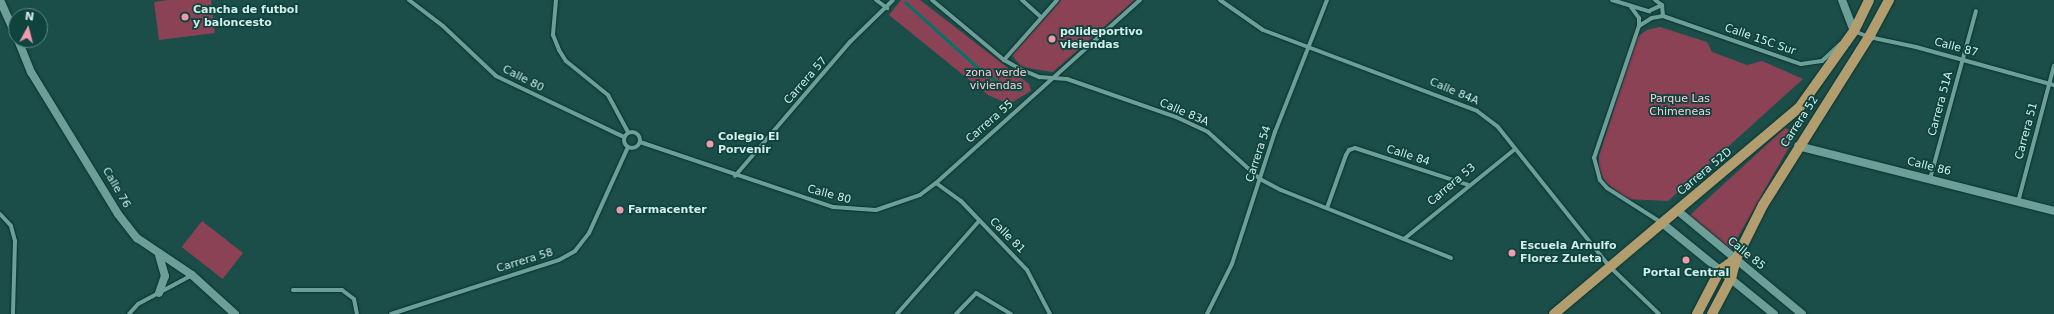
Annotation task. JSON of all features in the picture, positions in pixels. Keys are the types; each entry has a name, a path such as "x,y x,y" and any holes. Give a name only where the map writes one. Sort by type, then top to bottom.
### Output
{"main road":[{"path":"1854,31 1869,0"},
{"name":"Carrera 52","path":"1712,314 1731,279 1736,259 1798,146 1869,37 1888,0"},
{"name":"Carrera 52D","path":"1558,313 1609,266 1678,211 1799,108 1854,31"},
{"name":"Carrera 52","path":"1697,314 1720,270 1736,259"}],"street":[{"path":"0,0 8,18"},
{"name":"Calle 80","path":"409,0 442,26 496,76 624,137"},
{"path":"556,0 553,18 555,42 566,60 608,95 628,132"},
{"path":"876,0 887,8"},
{"name":"Carrera 57","path":"735,176 850,42 887,8 893,0"},
{"name":"Calle 83A","path":"932,0 1004,60 1039,77 1067,79 1170,115 1208,132 1260,179 1451,258"},
{"path":"1022,0 1041,17"},
{"path":"1004,60 1057,0"},
{"name":"Carrera 55","path":"854,211 876,210 899,204 920,194 936,183 1140,0"},
{"name":"Calle 84A","path":"1220,0 1263,30 1477,111 1498,127 1609,266 1659,314"},
{"name":"Carrera 54","path":"1207,314 1232,264 1275,132 1310,49 1327,0"},
{"path":"1612,0 1631,7 1649,11 1662,5"},
{"path":"1639,26 1652,18 1663,16 1662,5 1655,0"},
{"path":"1842,0 1854,31"},
{"path":"1631,7 1637,14 1639,26 1594,158 1600,180 1607,188 1662,224 1774,314"},
{"name":"Carrera 51A","path":"1930,179 1976,11"},
{"name":"Calle 15C Sur","path":"1663,16 1801,64 1822,61 1854,31"},
{"name":"Calle 87","path":"1854,31 1869,37 2052,84"},
{"name":"Calle 76","path":"21,48 31,72 118,214 137,238 159,255 192,275 235,314"},
{"name":"Carrera 51","path":"2018,202 2052,84 2054,66"},
{"path":"628,132 636,132 640,142 635,147 628,147 624,137 628,132"},
{"name":"Calle 80","path":"640,142 735,176 833,207 854,211"},
{"name":"Calle 86","path":"1798,146 2054,211"},
{"name":"Carrera 58","path":"391,314 559,260 575,251 588,233 628,147"},
{"name":"Calle 84","path":"1327,208 1346,155 1349,150 1355,148 1468,185"},
{"name":"Carrera 53","path":"1404,239 1468,185 1515,149"},
{"name":"Calle 81","path":"936,183 961,201 1027,270 1050,314"},
{"name":"Calle 85","path":"1678,211 1802,314"},
{"path":"0,214 12,226 15,241 13,314"},
{"path":"898,314 979,221"},
{"path":"159,255 165,276 159,293"},
{"path":"129,314 150,298 192,275"},
{"path":"293,290 342,290 354,299 357,314"},
{"path":"956,314 973,294 979,293 1011,314"}],"green space":[{"name":"Cancha de futbol y baloncesto","path":"169,0 211,0 215,33 159,40 154,2"},
{"name":"zona verde viviendas","path":"901,0 920,0 1029,84 1031,91 1009,104 988,95 889,15"},
{"path":"1061,0 1135,0 1053,72 1021,67 1012,55"},
{"name":"Parque Las Chimeneas","path":"1660,27 1707,42 1712,52 1747,65 1762,61 1803,79 1668,201 1626,199 1605,182 1599,170 1599,156 1637,37 1647,30"},
{"path":"1785,128 1797,133 1730,251 1689,216"},
{"path":"202,221 243,253 223,279 182,247"}],"waterway":[{"path":"905,2 979,69 1006,88 1021,90"}],"place":[{"name":"Cancha de futbol y baloncesto","path":"185,17"},
{"name":"polideportivo vieiendas","path":"1052,39"},
{"name":"Colegio El Porvenir","path":"710,144"},
{"name":"Farmacenter","path":"620,210"},
{"name":"Escuela Arnulfo Florez Zuleta","path":"1512,253"},
{"name":"Portal Central","path":"1686,260"}]}
